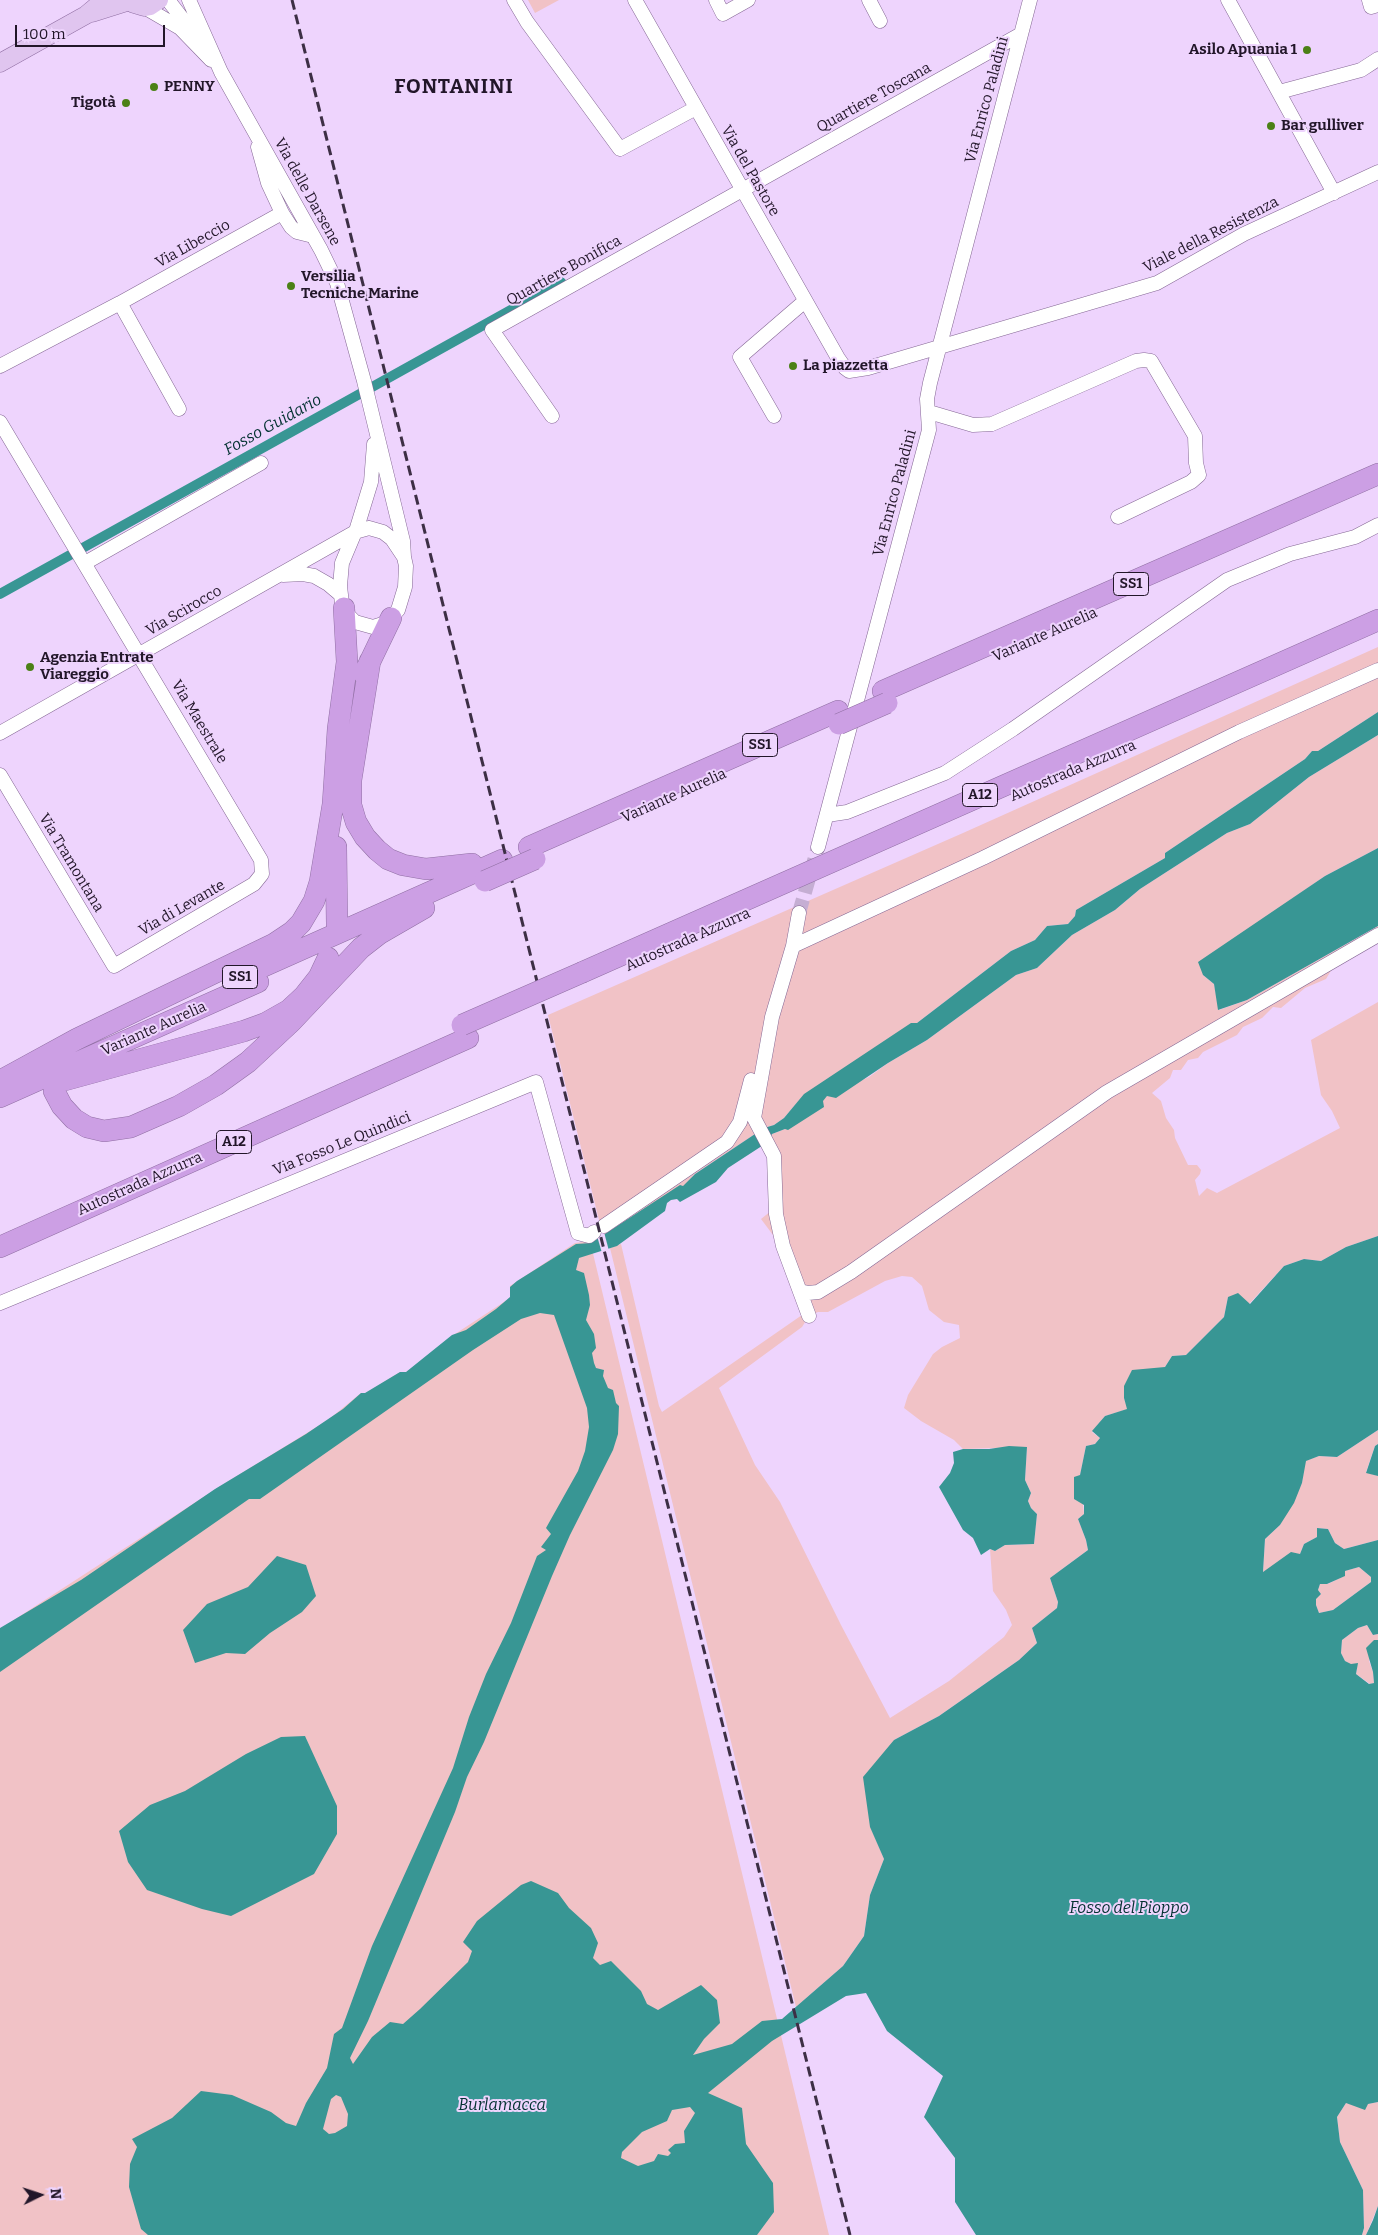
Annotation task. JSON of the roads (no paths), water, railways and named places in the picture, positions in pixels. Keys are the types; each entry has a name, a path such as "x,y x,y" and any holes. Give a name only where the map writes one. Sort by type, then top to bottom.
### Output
{"highway":[{"name":"Variante Aurelia","path":"885,697 1378,474"},
{"name":"Variante Aurelia","path":"0,1098 424,908 481,871 532,853 838,717 1378,488"},
{"path":"0,1082 77,1039 269,947 292,932 309,910 319,888 333,804 338,729 347,662 342,602"},
{"path":"336,775 354,700 391,618"},
{"name":"Autostrada Azzurra","path":"0,1247 465,1032 1378,620"},
{"name":"Autostrada Azzurra","path":"586,978 1378,635"},
{"name":"Variante Aurelia","path":"370,661 351,784 352,809 360,830 377,850 403,865 432,869 481,871"},
{"path":"333,804 337,867 337,925"},
{"path":"57,1042 74,1028 241,950 278,927 298,903 308,884 333,804"},
{"name":"Variante Aurelia","path":"0,1082 481,871 502,860 532,853"},
{"path":"54,1091 62,1106 74,1119 86,1127 104,1131 131,1127 179,1106 216,1085 248,1062 291,1022 361,948 379,934 424,908"},
{"path":"0,1098 261,1025 289,1010 304,996 319,977 328,958"},
{"name":"Autostrada Azzurra","path":"0,1231 465,1032"}],"main road":[{"path":"0,63 86,15 104,0"},
{"path":"86,15 140,2"}],"street":[{"name":"Via delle Darsene","path":"168,0 197,38 206,55"},
{"name":"Via delle Darsene","path":"189,0 221,72 314,236 340,291 403,541 404,557"},
{"path":"514,0 527,22 620,149 696,108"},
{"name":"Via del Pastore","path":"635,0 805,301 845,368 853,371 939,347"},
{"path":"716,0 723,14 748,0"},
{"path":"869,0 880,20"},
{"name":"Via Enrico Paladini","path":"818,847 929,430 928,395 939,347 1030,0"},
{"path":"1228,0 1334,193"},
{"path":"1369,0 1371,7 1378,5"},
{"name":"Via delle Darsene","path":"140,2 180,28 221,72"},
{"name":"Quartiere Toscana","path":"743,190 1021,34"},
{"path":"1279,92 1362,70 1378,59"},
{"path":"253,128 263,168 282,213 290,226 297,232 314,236"},
{"name":"Viale della Resistenza","path":"939,347 1157,283 1244,234 1378,172"},
{"name":"Quartiere Bonifica","path":"552,416 492,330 743,190"},
{"name":"Via Libeccio","path":"0,366 120,303 282,213"},
{"path":"774,416 740,357 805,301"},
{"path":"120,303 179,409"},
{"path":"929,412 973,425 992,424 1136,361 1151,361 1195,436 1196,463 1199,475 1192,482 1118,516"},
{"name":"Via delle Darsene","path":"355,532 369,493 373,472 373,420"},
{"name":"Via Maestrale","path":"0,422 261,860 262,874"},
{"path":"84,561 261,463"},
{"path":"827,815 847,812 945,773 1013,729 1227,580 1290,554 1355,537 1378,525"},
{"path":"369,528 383,532 392,540 404,557 405,587 400,605 391,618 382,626 366,626 355,622 342,602 342,563 355,532 369,528"},
{"name":"Via Scirocco","path":"0,734 355,532"},
{"name":"Via Scirocco","path":"280,575 303,574 314,576 328,584 342,602"},
{"path":"793,946 983,858 1239,732 1378,670"},
{"name":"Via Tramontana","path":"0,776 114,966"},
{"name":"Via di Levante","path":"114,966 254,884 262,874"},
{"path":"799,913 793,946 777,1000 756,1098 754,1118 774,1156 776,1214 783,1246 809,1316"},
{"path":"800,1291 808,1293 818,1292 851,1272 1107,1092 1378,935"},
{"name":"Via Fosso Le Quindici","path":"0,1303 536,1082 578,1233 589,1236 728,1142 740,1122 770,1005 777,1000"}],"water":[{"name":"Fosso del Pioppo","path":"1378,712 1378,735 1309,777 1250,824 1227,833 1140,889 1115,910 1072,935 1037,968 1016,975 927,1040 888,1063 836,1098 827,1096 823,1101 824,1107 788,1130 785,1129 772,1134 768,1142 728,1168 716,1182 680,1202 677,1199 671,1200 667,1203 665,1211 617,1246 579,1258 576,1270 584,1273 589,1295 590,1305 586,1320 594,1334 596,1348 592,1353 594,1363 596,1368 604,1370 603,1376 608,1388 613,1390 616,1403 619,1406 618,1434 613,1450 570,1535 552,1576 484,1742 467,1777 455,1812 368,2021 350,2058 353,2064 372,2037 390,2022 403,2024 420,2009 468,1962 472,1951 463,1942 477,1921 521,1885 531,1881 558,1893 569,1908 591,1928 598,1943 593,1958 600,1965 611,1961 641,1991 647,2004 658,2010 701,1985 717,2000 720,2023 704,2039 693,2055 732,2044 762,2021 782,2019 843,1966 864,1936 870,1895 884,1859 870,1827 863,1777 894,1740 939,1716 1019,1660 1037,1643 1032,1628 1057,1608 1058,1602 1050,1578 1088,1550 1078,1519 1084,1514 1084,1505 1074,1499 1074,1477 1080,1475 1086,1446 1095,1444 1100,1438 1092,1431 1105,1416 1127,1409 1124,1398 1124,1386 1132,1370 1165,1367 1172,1356 1186,1355 1224,1317 1228,1297 1238,1293 1250,1304 1284,1266 1304,1259 1321,1261 1346,1247 1378,1236 1378,1430 1337,1457 1319,1456 1306,1461 1302,1483 1294,1503 1280,1525 1265,1539 1263,1572 1291,1552 1300,1554 1304,1544 1317,1537 1317,1528 1328,1529 1335,1543 1344,1549 1378,1540 1378,1634 1373,1635 1367,1625 1358,1628 1342,1640 1341,1653 1345,1661 1351,1664 1358,1663 1356,1674 1369,1684 1374,1683 1366,1648 1374,1640 1378,1640 1378,2102 1368,2104 1365,2110 1346,2103 1337,2117 1340,2142 1363,2190 1364,2228 1362,2235 976,2235 955,2202 955,2158 924,2117 943,2076 887,2031 866,1993 846,1996 772,2041 708,2093 742,2108 746,2144 773,2183 774,2212 757,2235 148,2235 141,2229 129,2187 130,2164 137,2147 132,2139 172,2118 201,2091 232,2095 271,2112 286,2123 296,2126 306,2103 327,2068 334,2034 342,2028 372,1946 453,1768 469,1717 486,1674 511,1623 537,1556 546,1550 541,1547 551,1534 546,1528 578,1471 585,1451 589,1427 587,1408 554,1315 540,1313 521,1319 473,1350 260,1499 249,1499 0,1672 0,1628 81,1580 215,1489 306,1434 343,1409 361,1393 365,1393 400,1372 406,1372 452,1335 466,1330 496,1309 510,1297 510,1287 517,1281 576,1244 591,1243 680,1185 683,1186 695,1174 764,1128 774,1125 784,1118 804,1094 911,1023 917,1023 1011,951 1035,940 1047,926 1068,924 1075,916 1076,910 1165,858 1165,853 1305,759 1312,751 1318,751","holes":["1359,1567 1371,1577 1371,1582 1333,1610 1319,1613 1316,1599 1321,1594 1318,1590 1320,1584 1327,1584 1345,1576 1345,1571","336,2095 341,2097 348,2114 347,2126 335,2133 329,2134 323,2129 331,2099","690,2107 695,2113 684,2131 685,2143 675,2144 668,2150 671,2153 668,2156 658,2154 654,2161 638,2166 621,2158 622,2152 642,2132 667,2121 672,2110"]},
{"path":"1378,848 1378,926 1247,1000 1218,1010 1214,984 1203,975 1198,962 1325,876"},
{"path":"1378,1444 1378,1476 1366,1473 1375,1446"},
{"path":"1009,1446 1027,1447 1025,1480 1031,1493 1028,1501 1031,1508 1037,1514 1034,1544 1005,1545 995,1551 990,1549 981,1555 973,1538 963,1530 939,1487 950,1473 954,1463 953,1452 963,1449 989,1449"},
{"path":"277,1556 306,1565 316,1596 302,1612 270,1633 245,1654 226,1653 195,1663 183,1630 207,1604 248,1587"},
{"path":"305,1736 337,1806 337,1834 314,1874 231,1916 202,1909 147,1890 128,1862 119,1831 150,1805 185,1791 246,1754 281,1737"},
{"path":"1378,2206 1378,2235 1366,2235 1373,2220"}],"waterway":[{"name":"Fosso Guidario","path":"0,594 561,282"}],"tunnel":[{"path":"799,913 818,847"}],"railway":[{"path":"292,0 850,2235"}],"place":[{"name":"Asilo Apuania 1","path":"1307,50"},
{"name":"PENNY","path":"154,87"},
{"name":"Tigotà","path":"126,103"},
{"name":"Bar gulliver","path":"1271,126"},
{"name":"Versilia Tecniche Marine","path":"291,286"},
{"name":"La piazzetta","path":"793,366"},
{"name":"Agenzia Entrate Viareggio","path":"30,667"}],"district":[{"name":"FONTANINI","path":"454,87"}],"water label":[{"name":"Burlamacca","path":"502,2106"}]}
